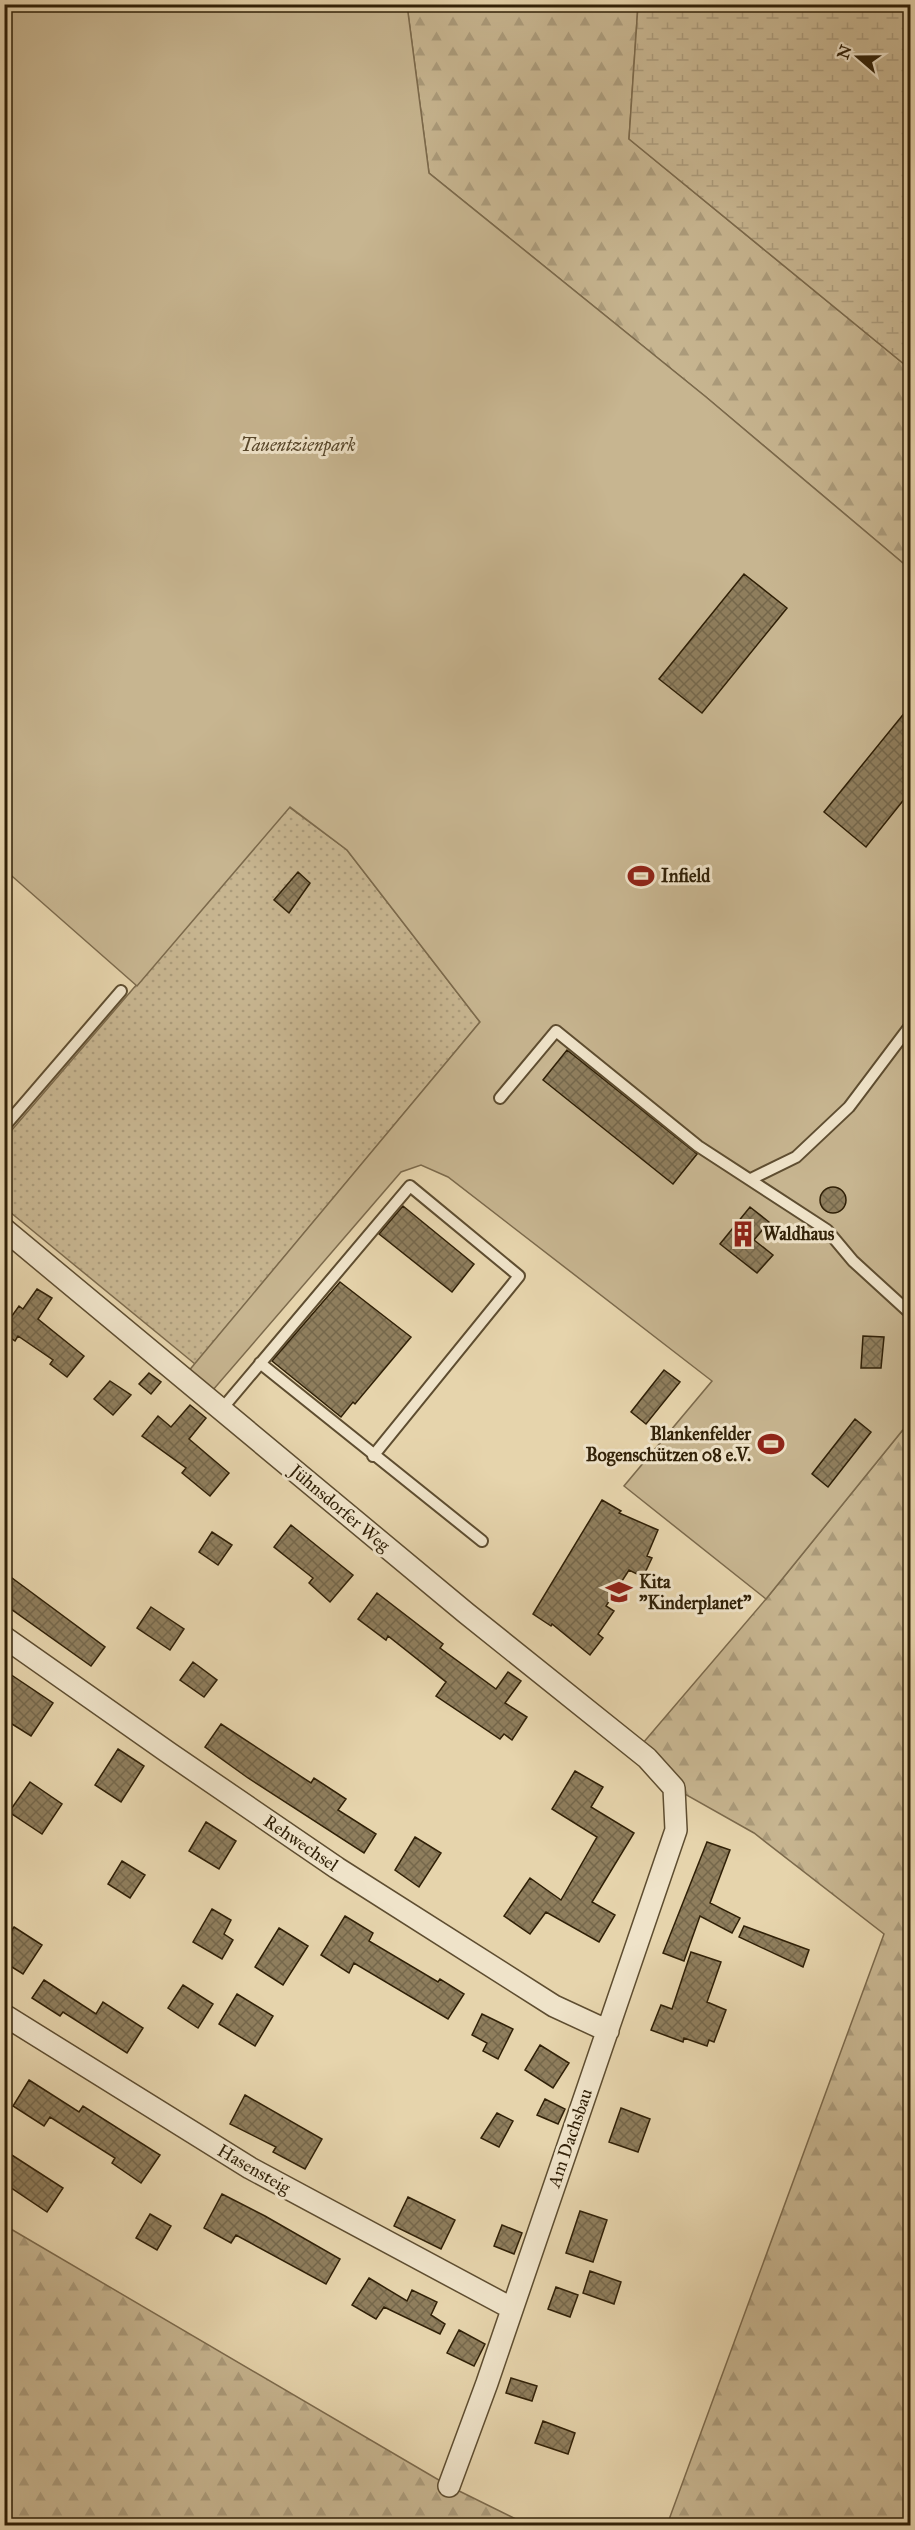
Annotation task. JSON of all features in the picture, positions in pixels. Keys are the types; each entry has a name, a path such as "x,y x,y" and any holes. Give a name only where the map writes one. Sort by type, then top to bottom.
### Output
{"street":[{"name":"Jühnsdorfer Weg","path":"4,1229 466,1613 647,1758 674,1788"},
{"name":"Rehwechsel","path":"4,1637 337,1868 554,2006 608,2031"},
{"name":"Am Dachsbau","path":"449,2486 676,1830 674,1788"},
{"name":"Hasensteig","path":"4,2015 250,2168 511,2308"}],"lane":[{"path":"4,1127 121,990"},
{"path":"751,1179 796,1157 849,1107 910,1026"},
{"path":"500,1098 556,1031 698,1146 826,1230 853,1261 910,1313"},
{"path":"221,1410 410,1186 519,1276 374,1456"},
{"path":"260,1363 482,1541"}],"green space":[{"name":"Tauentzienpark","path":"4,5 407,5 429,173 706,397 910,569 910,1421 766,1599 624,1486 712,1381 448,1177 421,1165 401,1172 206,1398 182,1379 480,1022 347,850 290,807 137,986 5,870"},
{"path":"407,5 638,5 629,139 910,369 910,569 706,397 429,173"},
{"path":"638,5 910,5 910,369 629,139"},
{"path":"289,807 347,850 480,1022 195,1364 5,1208 5,1138"},
{"path":"910,1421 910,2525 667,2525 884,1934 754,1833 674,1788 637,1750 766,1599"},
{"path":"4,2225 449,2486 528,2525 5,2525"}],"building":[{"path":"744,574 787,608 702,713 659,679"},
{"path":"910,706 910,792 866,847 824,812"},
{"path":"298,872 310,883 289,913 274,900"},
{"path":"567,1050 697,1154 673,1184 543,1080"},
{"path":"833,1187 842,1191 846,1200 842,1209 833,1213 824,1209 820,1200 824,1191"},
{"path":"403,1206 474,1264 452,1292 379,1234"},
{"name":"Waldhaus","path":"750,1207 769,1222 754,1240 773,1255 757,1273 720,1244"},
{"path":"340,1282 411,1337 355,1404 353,1402 341,1417 272,1361"},
{"path":"37,1289 52,1298 38,1319 84,1356 67,1377 50,1364 53,1360 18,1336 15,1341 4,1333 4,1327 19,1306 23,1309"},
{"path":"863,1336 884,1337 881,1368 861,1368"},
{"path":"664,1370 680,1382 646,1424 631,1412"},
{"path":"149,1373 161,1382 151,1394 139,1384"},
{"path":"110,1381 131,1395 113,1415 94,1399"},
{"path":"190,1405 206,1418 189,1439 229,1473 210,1496 182,1473 186,1468 142,1436 158,1416 171,1427"},
{"path":"855,1419 871,1432 828,1487 812,1474"},
{"path":"602,1500 621,1511 619,1513 658,1530 647,1556 652,1558 643,1577 629,1570 606,1606 614,1611 598,1634 603,1638 590,1655 552,1624 551,1626 533,1614"},
{"path":"291,1525 353,1575 330,1602 309,1583 313,1578 274,1547"},
{"path":"212,1532 232,1545 218,1565 199,1552"},
{"path":"4,1572 105,1647 91,1666 4,1604"},
{"path":"377,1593 443,1644 440,1648 496,1689 508,1672 521,1681 505,1703 527,1717 512,1740 504,1734 500,1739 436,1696 446,1682 388,1636 386,1640 358,1619"},
{"path":"151,1607 184,1629 170,1650 137,1628"},
{"path":"193,1662 217,1680 204,1697 180,1680"},
{"path":"4,1670 53,1703 31,1736 4,1719"},
{"path":"221,1724 311,1783 314,1778 346,1799 338,1810 376,1834 364,1853 248,1778 205,1747"},
{"path":"118,1749 144,1766 121,1802 95,1785"},
{"path":"575,1771 603,1787 591,1807 634,1833 592,1902 615,1915 599,1942 546,1912 530,1934 504,1916 530,1878 561,1900 597,1837 552,1809"},
{"path":"30,1782 62,1804 42,1834 9,1812"},
{"path":"206,1822 236,1841 219,1869 189,1851"},
{"path":"415,1837 441,1853 419,1887 395,1870"},
{"path":"707,1842 730,1850 710,1903 740,1918 732,1933 700,1916 684,1961 663,1953"},
{"path":"122,1861 145,1875 130,1898 108,1884"},
{"path":"212,1909 231,1920 224,1934 233,1940 222,1959 193,1942"},
{"path":"345,1916 373,1933 369,1941 438,1982 440,1979 464,1994 448,2019 354,1963 349,1973 321,1955"},
{"path":"744,1926 809,1950 803,1967 739,1937"},
{"path":"14,1927 42,1945 23,1974 4,1962 4,1942"},
{"path":"279,1928 308,1946 283,1985 255,1967"},
{"path":"691,1952 721,1962 707,2002 726,2010 714,2042 709,2040 707,2046 684,2038 683,2042 651,2030 661,2005 672,2009"},
{"path":"44,1980 96,2014 103,2002 143,2028 127,2053 63,2012 60,2016 32,1998"},
{"path":"183,1985 213,2004 198,2028 168,2008"},
{"path":"237,1994 273,2016 255,2046 219,2024"},
{"path":"482,2014 513,2029 498,2059 483,2051 487,2043 472,2035"},
{"path":"540,2045 569,2063 553,2088 525,2070"},
{"path":"29,2080 79,2112 83,2106 160,2155 141,2183 112,2163 115,2158 50,2117 44,2126 13,2106"},
{"path":"245,2095 322,2139 305,2169 273,2152 276,2147 230,2124"},
{"path":"545,2099 565,2109 558,2124 537,2115"},
{"path":"621,2108 650,2119 638,2152 609,2142"},
{"path":"497,2113 513,2121 499,2147 481,2138"},
{"path":"4,2150 63,2188 47,2212 4,2183"},
{"path":"222,2194 340,2259 326,2284 236,2235 231,2243 204,2228"},
{"path":"408,2197 455,2220 441,2249 394,2226"},
{"path":"580,2211 607,2220 593,2262 566,2253"},
{"path":"150,2214 171,2226 157,2250 136,2238"},
{"path":"502,2225 522,2233 514,2254 494,2246"},
{"path":"590,2271 621,2282 614,2304 583,2293"},
{"path":"369,2278 407,2301 412,2290 437,2302 431,2315 445,2324 440,2334 384,2307 376,2319 352,2305"},
{"path":"556,2287 578,2295 570,2317 548,2309"},
{"path":"459,2330 485,2344 474,2366 447,2353"},
{"path":"511,2378 537,2386 532,2401 506,2393"},
{"path":"543,2421 575,2433 568,2454 535,2443"}],"place":[{"name":"Infield","path":"641,876"},
{"name":"Waldhaus","path":"743,1234"},
{"name":"Blankenfelder Bogenschützen 08 e.V.","path":"771,1444"},
{"name":"Kita \"Kinderplanet\"","path":"619,1592"}]}
